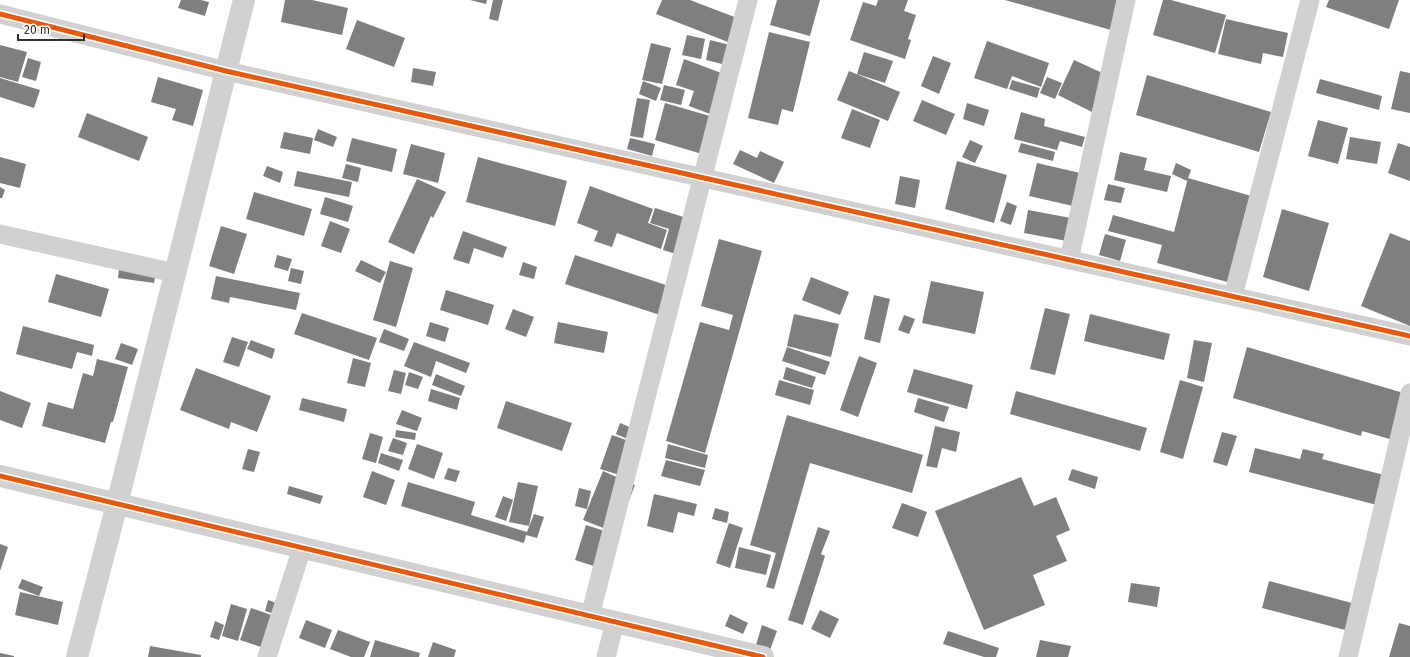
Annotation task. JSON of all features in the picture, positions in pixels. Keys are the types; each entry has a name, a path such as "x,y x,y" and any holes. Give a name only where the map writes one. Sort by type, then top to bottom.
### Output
{"street":[{"path":"77,657 244,0"},
{"path":"590,616 748,0"},
{"path":"1069,260 1126,0"},
{"path":"1233,296 1310,0"},
{"path":"0,14 226,71 1410,336"},
{"path":"0,234 175,273"},
{"path":"1348,657 1410,393"},
{"path":"0,476 763,657"},
{"path":"267,657 302,548"},
{"path":"606,657 615,622"}],"building":[{"path":"181,0 201,0 209,2 205,16 178,8"},
{"path":"285,0 312,0 348,8 342,35 281,22"},
{"path":"470,0 487,0 486,4"},
{"path":"493,0 503,0 498,21 489,19"},
{"path":"662,0 690,0 737,18 728,42 656,14"},
{"path":"777,0 820,0 810,36 770,25"},
{"path":"878,0 908,0 904,11 916,15 908,39 911,40 905,59 850,40 863,2 876,6"},
{"path":"1005,0 1127,0 1118,32"},
{"path":"1163,0 1171,0 1226,15 1215,53 1153,35"},
{"path":"1329,0 1399,0 1389,29 1326,7"},
{"path":"1226,19 1288,33 1283,57 1263,53 1261,64 1218,54"},
{"path":"357,20 405,38 394,67 346,49"},
{"path":"769,32 810,42 793,112 782,109 778,125 748,118"},
{"path":"687,35 705,39 701,59 682,55"},
{"path":"710,40 730,45 726,65 706,60"},
{"path":"987,41 1049,63 1041,87 1012,76 1007,89 974,78"},
{"path":"651,43 671,48 662,84 642,80"},
{"path":"0,45 27,52 18,82 0,77"},
{"path":"864,52 893,61 885,83 857,74"},
{"path":"933,56 951,63 939,94 921,86"},
{"path":"28,58 41,62 36,81 22,77"},
{"path":"684,59 732,77 718,117 689,106 694,91 676,85"},
{"path":"1074,60 1109,76 1092,112 1058,95"},
{"path":"413,68 436,72 433,86 411,82"},
{"path":"849,71 900,92 888,121 837,100"},
{"path":"1400,71 1410,73 1410,113 1391,109"},
{"path":"1147,75 1271,112 1259,152 1136,115"},
{"path":"158,77 203,90 193,126 172,120 176,109 151,102"},
{"path":"1047,77 1062,83 1055,99 1040,93"},
{"path":"0,78 40,90 34,108 0,97"},
{"path":"1320,79 1382,96 1379,110 1316,93"},
{"path":"1012,80 1040,88 1037,98 1009,89"},
{"path":"643,81 661,88 656,101 639,94"},
{"path":"664,85 685,90 681,105 660,100"},
{"path":"637,98 650,100 643,138 630,136"},
{"path":"922,100 955,114 946,135 913,121"},
{"path":"665,103 713,117 702,154 655,140"},
{"path":"967,103 989,110 984,126 963,119"},
{"path":"852,109 880,120 870,148 841,138"},
{"path":"1021,112 1045,119 1044,126 1085,137 1082,147 1060,141 1057,150 1014,139"},
{"path":"87,113 148,137 139,161 78,137"},
{"path":"1318,120 1348,128 1338,164 1308,156"},
{"path":"318,129 337,137 333,147 314,140"},
{"path":"284,132 313,138 310,154 280,148"},
{"path":"1350,137 1381,142 1377,164 1346,159"},
{"path":"352,138 397,149 392,172 346,161"},
{"path":"630,138 655,144 652,156 627,149"},
{"path":"970,140 983,146 975,163 962,157"},
{"path":"1021,143 1055,152 1053,161 1018,152"},
{"path":"1398,143 1410,147 1410,181 1388,173"},
{"path":"411,144 445,153 438,183 403,174"},
{"path":"740,150 757,158 760,151 784,162 774,183 733,164"},
{"path":"1120,152 1147,158 1144,170 1171,176 1167,192 1114,180"},
{"path":"0,157 26,164 20,188 0,183"},
{"path":"478,157 567,181 555,226 466,202"},
{"path":"957,161 1007,175 994,223 945,209"},
{"path":"1037,163 1080,173 1073,206 1029,196"},
{"path":"1176,163 1191,170 1187,181 1172,174"},
{"path":"346,164 361,168 358,182 342,178"},
{"path":"267,166 283,172 280,183 263,176"},
{"path":"297,171 352,182 349,197 294,186"},
{"path":"900,176 920,180 915,208 895,204"},
{"path":"1188,178 1255,197 1231,283 1157,263 1162,245 1108,231 1113,215 1174,232"},
{"path":"417,179 446,192 433,218 431,216 414,254 388,242"},
{"path":"1108,184 1125,188 1121,203 1104,200"},
{"path":"590,186 653,209 648,223 667,230 661,249 617,233 612,247 594,241 598,231 577,223"},
{"path":"0,187 5,190 2,198 0,198"},
{"path":"254,192 312,209 304,236 246,219"},
{"path":"325,197 353,206 348,222 320,214"},
{"path":"1007,202 1017,206 1011,225 1000,221"},
{"path":"655,208 690,219 679,255 663,250 669,229 650,223"},
{"path":"1282,209 1329,223 1309,291 1263,277"},
{"path":"1028,210 1071,218 1067,241 1024,233"},
{"path":"330,221 350,229 341,253 321,246"},
{"path":"221,226 247,234 234,274 209,266"},
{"path":"463,231 507,247 503,258 474,248 469,264 453,259"},
{"path":"1390,233 1410,241 1410,326 1361,306"},
{"path":"1105,234 1126,240 1120,261 1099,255"},
{"path":"719,239 762,251 705,453 666,441 700,322 729,330 733,315 701,306"},
{"path":"277,255 292,259 288,271 274,267"},
{"path":"575,255 675,288 666,317 565,284"},
{"path":"120,260 157,265 154,283 118,278"},
{"path":"361,260 386,272 380,283 355,271"},
{"path":"390,261 413,268 396,327 373,320"},
{"path":"523,262 537,267 534,279 519,275"},
{"path":"291,268 304,271 301,284 288,281"},
{"path":"56,274 109,289 101,317 48,302"},
{"path":"216,276 300,293 296,310 230,297 229,303 211,299"},
{"path":"811,277 849,292 840,315 802,300"},
{"path":"931,281 984,292 975,334 922,323"},
{"path":"446,290 494,305 488,325 440,310"},
{"path":"874,295 890,299 880,343 864,339"},
{"path":"1045,308 1070,314 1055,375 1030,369"},
{"path":"513,309 534,317 526,337 505,329"},
{"path":"302,313 377,338 369,360 294,334"},
{"path":"794,314 839,324 831,357 787,346"},
{"path":"1090,314 1170,334 1164,360 1084,341"},
{"path":"904,315 915,319 909,334 898,330"},
{"path":"430,322 449,328 445,342 426,336"},
{"path":"558,322 608,332 604,353 554,343"},
{"path":"23,326 94,345 92,356 77,352 72,369 16,354"},
{"path":"384,329 409,339 404,351 379,342"},
{"path":"232,337 248,342 239,367 223,362"},
{"path":"251,340 275,349 272,359 247,349"},
{"path":"1194,340 1212,343 1204,382 1187,378"},
{"path":"414,342 470,363 466,373 436,361 431,377 404,366"},
{"path":"121,343 138,349 132,365 115,359"},
{"path":"787,347 830,362 825,375 782,361"},
{"path":"1247,347 1407,394 1393,440 1362,431 1361,436 1233,398"},
{"path":"859,356 877,363 858,417 840,410"},
{"path":"353,358 371,363 365,387 347,383"},
{"path":"97,359 128,367 113,422 111,422 105,443 42,426 48,402 73,409 83,373 93,376"},
{"path":"786,367 816,377 812,388 783,379"},
{"path":"196,368 271,396 257,432 231,422 229,429 180,410"},
{"path":"914,369 973,385 967,409 907,392"},
{"path":"394,370 406,373 401,394 388,391"},
{"path":"409,372 423,377 418,389 405,385"},
{"path":"436,374 465,386 461,396 432,385"},
{"path":"779,380 814,390 810,405 775,395"},
{"path":"1180,380 1203,387 1183,459 1160,452"},
{"path":"431,389 460,398 457,410 428,401"},
{"path":"0,391 31,403 22,428 0,420"},
{"path":"1016,391 1147,428 1140,451 1010,414"},
{"path":"302,398 347,409 344,422 299,410"},
{"path":"918,398 949,407 944,422 914,412"},
{"path":"506,401 572,423 562,451 497,428"},
{"path":"402,410 422,418 417,431 396,424"},
{"path":"787,415 923,455 912,493 810,463 774,589 766,587 776,553 750,545"},
{"path":"620,423 644,433 639,444 616,434"},
{"path":"935,426 960,432 956,452 942,448 937,468 926,466"},
{"path":"396,430 416,433 415,440 395,437"},
{"path":"1222,432 1237,436 1227,466 1213,462"},
{"path":"370,433 383,437 376,463 362,459"},
{"path":"612,435 640,445 629,478 600,469"},
{"path":"393,438 407,443 403,455 388,451"},
{"path":"417,444 443,453 434,479 408,469"},
{"path":"668,444 708,455 705,468 665,458"},
{"path":"1255,448 1300,459 1303,449 1324,454 1322,459 1384,475 1377,505 1249,472"},
{"path":"248,449 260,452 254,472 242,469"},
{"path":"381,453 403,460 399,471 378,463"},
{"path":"666,460 705,470 700,486 661,476"},
{"path":"448,468 460,471 456,482 444,479"},
{"path":"1072,469 1098,477 1095,489 1068,480"},
{"path":"372,471 395,480 386,505 363,497"},
{"path":"603,471 635,485 616,533 583,520"},
{"path":"1021,477 1034,506 1056,497 1070,530 1056,536 1067,561 1033,575 1045,605 984,630 935,511"},
{"path":"408,482 475,502 471,515 527,532 534,514 544,517 537,538 526,535 524,543 401,506"},
{"path":"518,482 538,486 529,526 509,522"},
{"path":"289,486 323,496 320,504 287,494"},
{"path":"579,488 591,491 587,509 575,506"},
{"path":"654,494 697,504 694,516 678,512 673,533 647,526"},
{"path":"503,496 513,500 506,521 495,517"},
{"path":"902,503 927,512 918,537 892,528"},
{"path":"715,508 729,512 727,523 712,519"},
{"path":"729,523 743,528 730,568 716,563"},
{"path":"586,525 617,535 606,570 575,560"},
{"path":"818,527 830,531 821,554 825,556 803,625 788,620"},
{"path":"0,544 8,547 0,571"},
{"path":"739,547 771,555 766,575 735,568"},
{"path":"22,579 43,587 39,596 18,588"},
{"path":"1269,581 1367,607 1360,634 1262,608"},
{"path":"1131,583 1160,587 1157,607 1128,602"},
{"path":"20,592 63,602 58,625 15,615"},
{"path":"268,600 284,606 281,616 265,611"},
{"path":"231,604 247,609 238,641 222,636"},
{"path":"251,608 280,618 270,650 240,640"},
{"path":"820,610 839,619 830,638 811,629"},
{"path":"730,614 748,623 743,634 725,626"},
{"path":"306,620 332,630 325,648 299,638"},
{"path":"215,621 224,625 219,640 210,637"},
{"path":"1399,623 1410,626 1410,657 1389,657"},
{"path":"762,625 777,631 770,650 756,645"},
{"path":"338,630 370,642 364,657 351,657 330,649"},
{"path":"948,631 999,648 996,657 984,657 943,644"},
{"path":"375,640 420,653 419,657 370,657"},
{"path":"1040,640 1071,646 1068,657 1036,657"},
{"path":"433,642 456,650 454,657 428,657"},
{"path":"150,646 201,655 201,657 148,657"},
{"path":"0,653 14,656 14,657 0,657"}],"cycle path":[{"path":"0,14 226,71 1410,336"},
{"path":"0,476 763,657"}]}
